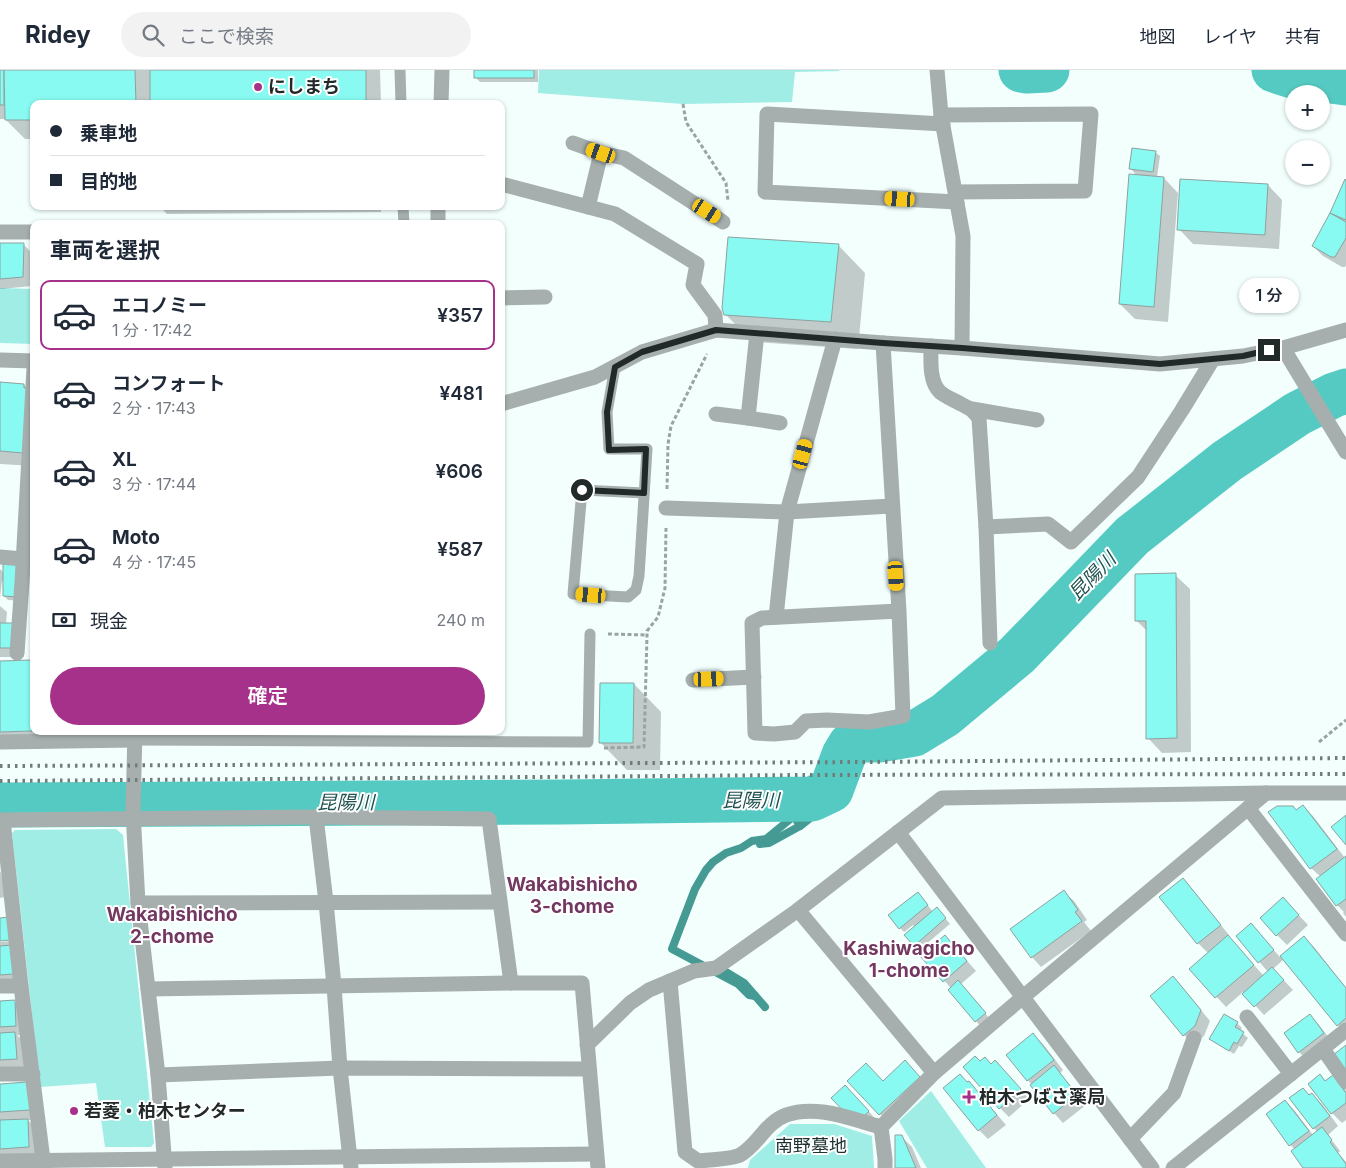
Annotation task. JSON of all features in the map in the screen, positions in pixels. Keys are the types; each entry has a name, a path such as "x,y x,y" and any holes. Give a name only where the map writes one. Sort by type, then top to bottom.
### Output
{"street":[{"path":"441,100 442,70"},
{"path":"937,70 942,119 963,236 962,348"},
{"path":"767,114 942,119 1090,114 1085,191 956,197 765,192 767,114"},
{"path":"573,143 601,153 624,158 723,222"},
{"path":"588,207 601,153"},
{"path":"505,185 615,214 697,264 693,285 715,315 716,330"},
{"path":"0,232 30,232"},
{"path":"505,298 545,298"},
{"path":"505,403 595,377 642,352 716,330 1160,364 1243,356 1283,348 1346,330"},
{"path":"748,418 757,334"},
{"path":"776,617 787,512 835,339"},
{"path":"883,343 899,611 904,716 869,722 806,721 795,732 756,733 752,623 762,618 899,611"},
{"path":"931,346 934,382 940,392 972,409 1037,420"},
{"path":"1283,348 1346,452"},
{"path":"986,527 1048,524 1071,542 1138,477 1182,410 1213,358"},
{"path":"0,360 30,361"},
{"path":"972,409 979,418 986,527 990,643"},
{"path":"716,414 780,423"},
{"path":"17,653 28,582 23,558 30,437"},
{"path":"666,508 787,512 892,506"},
{"path":"0,557 23,558"},
{"path":"694,680 754,677"},
{"path":"0,742 134,736 133,815 138,903 158,1075 164,1164"},
{"path":"881,1127 934,1073 1266,792"},
{"path":"587,1045 630,1002 649,990 694,971 716,968 798,910 942,798 1266,792 1346,793"},
{"path":"1248,808 1346,934"},
{"path":"44,1164 21,986 6,904 1,820 133,815 488,819 511,983"},
{"path":"316,817 326,902 350,1163"},
{"path":"898,832 1152,1168"},
{"path":"138,903 500,902"},
{"path":"798,910 934,1073"},
{"path":"670,981 685,1152 698,1161 739,1156 751,1146 770,1124 785,1115 800,1112 832,1113 881,1127"},
{"path":"0,1161 44,1164 164,1164 597,1161 582,983 148,989"},
{"path":"0,986 21,986"},
{"path":"1247,1017 1290,1074"},
{"path":"1173,1168 1346,1030"},
{"path":"1130,1139 1174,1094 1194,1038"},
{"path":"1322,1049 1346,1082"},
{"path":"158,1075 340,1068 589,1070"},
{"path":"0,1074 33,1074"},
{"path":"881,1127 885,1159 884,1168"}],"lane":[{"path":"400,70 401,100"},
{"path":"615,367 607,412 609,450 646,449 644,493 639,576 636,590 628,597 572,594 582,490 644,493"},
{"path":"134,736 588,742 590,634"}],"path":[{"path":"683,104 686,122 726,183 728,209 723,222"},
{"path":"588,742 598,748 644,747 646,635 658,617 665,588 668,444 672,426 713,342 716,330"},
{"path":"590,634 646,635"},
{"path":"1319,742 1346,720"}],"green space":[{"path":"539,70 839,71 795,72 792,102 683,104 538,93"},
{"path":"0,288 30,289 30,344 0,343"},
{"path":"116,829 123,835 154,1143 151,1147 105,1147 96,1083 40,1087 12,833 15,830"},
{"path":"931,1091 986,1168 927,1168 899,1121"},
{"name":"南野墓地","path":"790,1124 834,1124 872,1136 874,1168 748,1168 750,1160"}],"building":[{"path":"0,70 4,70 4,105 0,105"},
{"path":"4,70 135,70 136,100 30,100 30,120 5,120"},
{"name":"にしまち","path":"150,70 366,70 366,100 150,100"},
{"path":"474,70 534,70 534,78 474,78"},
{"path":"1132,148 1156,151 1153,172 1129,169"},
{"path":"1129,174 1164,177 1154,307 1119,304"},
{"path":"1180,179 1268,184 1265,235 1177,230"},
{"path":"1346,180 1346,220 1330,213"},
{"path":"1330,213 1346,222 1346,238 1335,257 1331,257 1312,246"},
{"path":"728,237 839,244 831,322 724,315 722,308"},
{"path":"0,243 24,243 23,277 0,279"},
{"path":"0,382 24,384 24,388 27,388 23,453 0,451"},
{"path":"3,564 18,564 17,597 3,596"},
{"path":"1176,573 1177,738 1146,739 1146,621 1135,621 1135,574"},
{"path":"0,623 15,623 15,648 0,648"},
{"path":"30,660 30,731 0,732 0,661"},
{"path":"600,683 634,683 633,743 599,743"},
{"path":"1303,805 1337,849 1310,869 1268,812 1277,806 1293,806 1296,810"},
{"path":"1346,815 1346,845 1331,827"},
{"path":"1346,856 1346,899 1336,906 1316,879"},
{"path":"1183,878 1221,925 1197,944 1159,897"},
{"path":"1064,890 1078,910 1075,912 1082,921 1031,958 1010,929"},
{"path":"918,892 928,905 899,929 888,915"},
{"path":"1283,897 1299,915 1276,936 1260,918"},
{"path":"937,907 946,918 914,946 904,935"},
{"path":"8,917 10,940 0,941 0,918"},
{"path":"1251,923 1274,950 1258,963 1236,936"},
{"path":"945,935 967,961 943,982 920,956"},
{"path":"1228,935 1254,965 1215,998 1189,969"},
{"path":"1304,936 1346,988 1346,1018 1337,1026 1280,956"},
{"path":"12,945 13,974 0,975 0,946"},
{"path":"1272,967 1284,980 1254,1007 1242,994"},
{"path":"1173,976 1201,1010 1195,1026 1183,1036 1150,996"},
{"path":"958,980 986,1013 975,1022 948,990"},
{"path":"15,1000 16,1026 0,1027 0,1001"},
{"path":"1224,1014 1238,1022 1235,1027 1244,1032 1237,1044 1234,1042 1229,1051 1209,1039"},
{"path":"1310,1014 1324,1033 1298,1053 1284,1033"},
{"path":"15,1032 17,1059 0,1060 0,1033"},
{"path":"1033,1033 1054,1060 1027,1081 1006,1055"},
{"path":"1346,1045 1346,1073 1333,1055"},
{"path":"975,1056 980,1061 985,1057 991,1064 995,1060 1021,1089 999,1109 963,1067"},
{"path":"905,1060 920,1077 879,1115 847,1081 866,1063 883,1081"},
{"path":"1054,1065 1077,1095 1053,1114 1030,1085"},
{"path":"960,1074 967,1082 969,1081 997,1115 978,1131 943,1088"},
{"path":"1320,1074 1325,1081 1333,1075 1346,1093 1346,1103 1331,1114 1308,1084"},
{"path":"28,1082 30,1110 0,1112 0,1084"},
{"path":"845,1085 869,1111 861,1119 849,1117 831,1098"},
{"path":"1303,1088 1309,1095 1312,1093 1330,1116 1313,1129 1289,1098"},
{"path":"1285,1100 1309,1131 1289,1146 1266,1114"},
{"path":"28,1119 29,1147 0,1149 0,1120"},
{"path":"1322,1127 1332,1140 1330,1142 1346,1164 1346,1168 1303,1168 1291,1151"},
{"path":"895,1135 902,1135 916,1168 895,1168"}],"waterway":[{"path":"1021,70 1047,70"},
{"path":"1274,70 1292,76 1346,83"},
{"name":"昆陽川","path":"0,805 812,799 831,790 844,755 850,745 860,740 879,740 914,734 945,715 1017,655 1132,536 1227,461 1297,414 1346,391"},
{"path":"755,996 749,995 738,984 672,949 695,889 713,862 726,853 741,848 752,841 766,839 794,816 800,826 823,806 831,790"},
{"path":"760,844 769,843 800,826"},
{"path":"716,966 744,983 765,1007"}],"railway":[{"path":"0,766 1346,758"},
{"path":"0,781 801,775 1346,774"}],"place":[{"name":"にしまち","path":"258,87"},
{"name":"柏木つばさ薬局","path":"969,1097"},
{"name":"若菱・柏木センター","path":"74,1111"}],"district":[{"name":"Wakabishicho 3-chome","path":"572,895"},
{"name":"Wakabishicho 2-chome","path":"172,925"},
{"name":"Kashiwagicho 1-chome","path":"909,959"}],"route":[{"path":"582,490 644,493 646,449 609,450 607,412 615,367 642,352 716,330 1160,364 1243,356 1269,350"}]}
